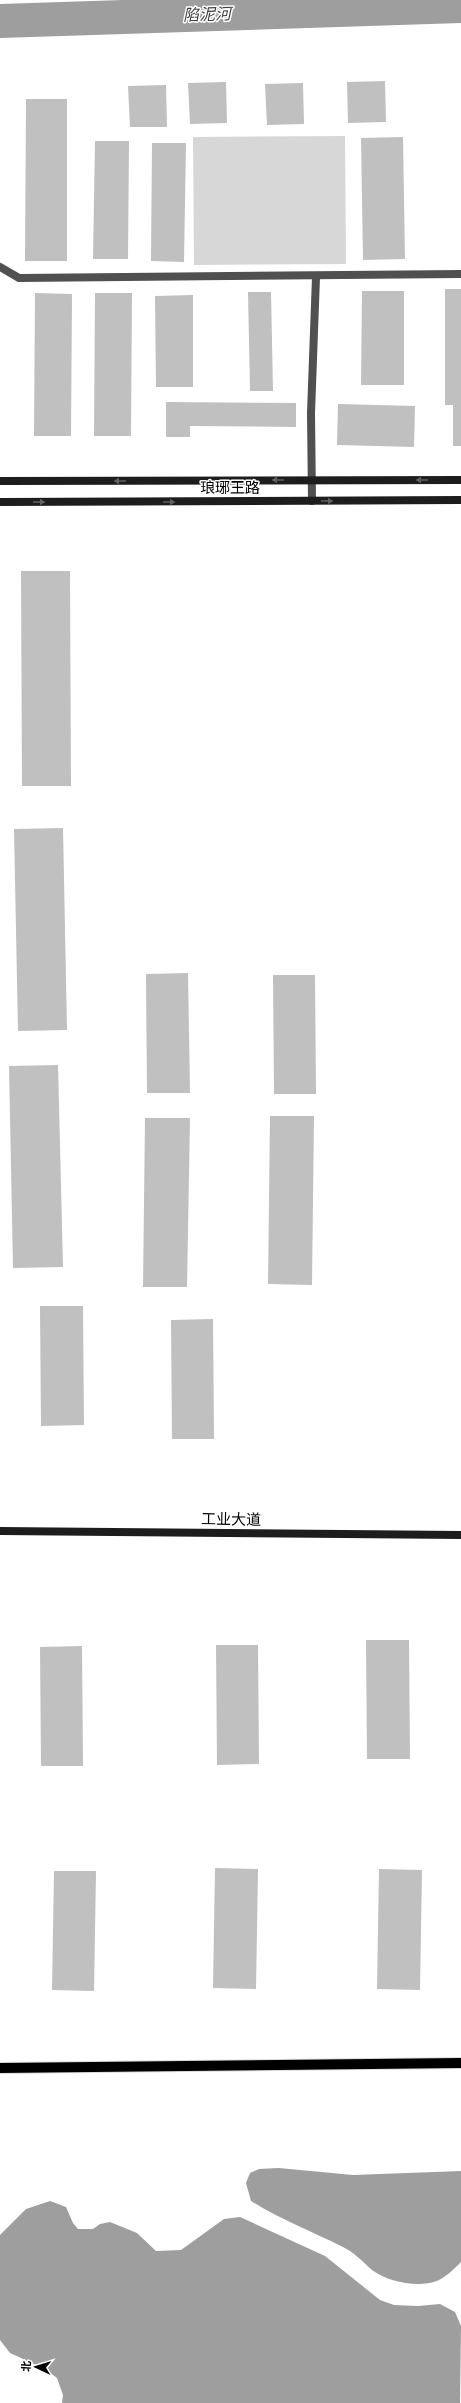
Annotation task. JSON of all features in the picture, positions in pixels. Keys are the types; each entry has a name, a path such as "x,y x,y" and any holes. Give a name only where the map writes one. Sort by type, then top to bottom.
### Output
{"main road":[{"name":"琅琊王路","path":"0,481 461,480"},
{"name":"琅琊王路","path":"0,502 461,500"},
{"name":"工业大道","path":"0,1531 461,1535"},
{"path":"0,2068 461,2063"}],"lane":[{"path":"0,267 19,278 316,277 461,274"},
{"path":"312,501 311,413 316,277"}],"shaded area":[{"path":"345,136 346,264 194,265 193,137"},
{"path":"279,2168 353,2175 461,2171 461,2262 444,2277 429,2283 403,2283 386,2278 372,2270 346,2248 284,2219 251,2201 246,2183 250,2173 259,2169"},
{"path":"50,2201 66,2207 73,2223 78,2229 93,2229 100,2224 110,2222 137,2233 156,2251 181,2250 224,2219 240,2217 325,2256 380,2300 394,2305 418,2306 440,2304 455,2312 461,2326 460,2403 62,2403 63,2395 57,2378 45,2369 10,2353 0,2340 0,2235 26,2209"}],"building":[{"path":"385,81 386,122 348,123 347,82"},
{"path":"226,82 227,123 190,124 188,83"},
{"path":"303,83 304,124 267,125 265,84"},
{"path":"166,85 167,127 130,127 128,86"},
{"path":"26,99 67,99 67,261 25,261"},
{"path":"403,137 405,259 363,260 361,138"},
{"path":"95,141 129,141 128,259 93,259"},
{"path":"152,143 186,143 184,262 151,261"},
{"path":"445,289 461,289 461,446 453,446 453,405 445,405"},
{"path":"362,291 404,291 404,385 361,385"},
{"path":"248,292 271,292 273,391 250,391"},
{"path":"35,293 72,294 71,436 34,436"},
{"path":"95,293 132,293 131,436 94,436"},
{"path":"193,295 193,387 156,387 155,296"},
{"path":"166,402 296,403 296,427 190,426 190,437 166,437"},
{"path":"338,404 415,406 414,447 337,445"},
{"path":"21,571 70,571 71,786 22,786"},
{"path":"63,828 67,1030 18,1031 14,829"},
{"path":"188,973 190,1093 147,1093 146,974"},
{"path":"273,975 315,975 316,1094 274,1094"},
{"path":"58,1065 63,1267 13,1268 9,1066"},
{"path":"270,1116 314,1116 312,1285 268,1284"},
{"path":"145,1118 190,1118 187,1287 143,1287"},
{"path":"40,1306 83,1306 84,1425 41,1426"},
{"path":"213,1319 214,1439 172,1439 171,1320"},
{"path":"366,1640 409,1640 410,1759 367,1759"},
{"path":"216,1645 258,1645 259,1764 217,1765"},
{"path":"82,1646 83,1766 41,1766 40,1647"},
{"path":"215,1868 258,1869 256,1989 213,1988"},
{"path":"379,1869 422,1870 420,1990 377,1989"},
{"path":"54,1871 96,1871 94,1991 52,1990"}],"waterway":[{"name":"陷泥河","path":"0,21 461,6"}]}
